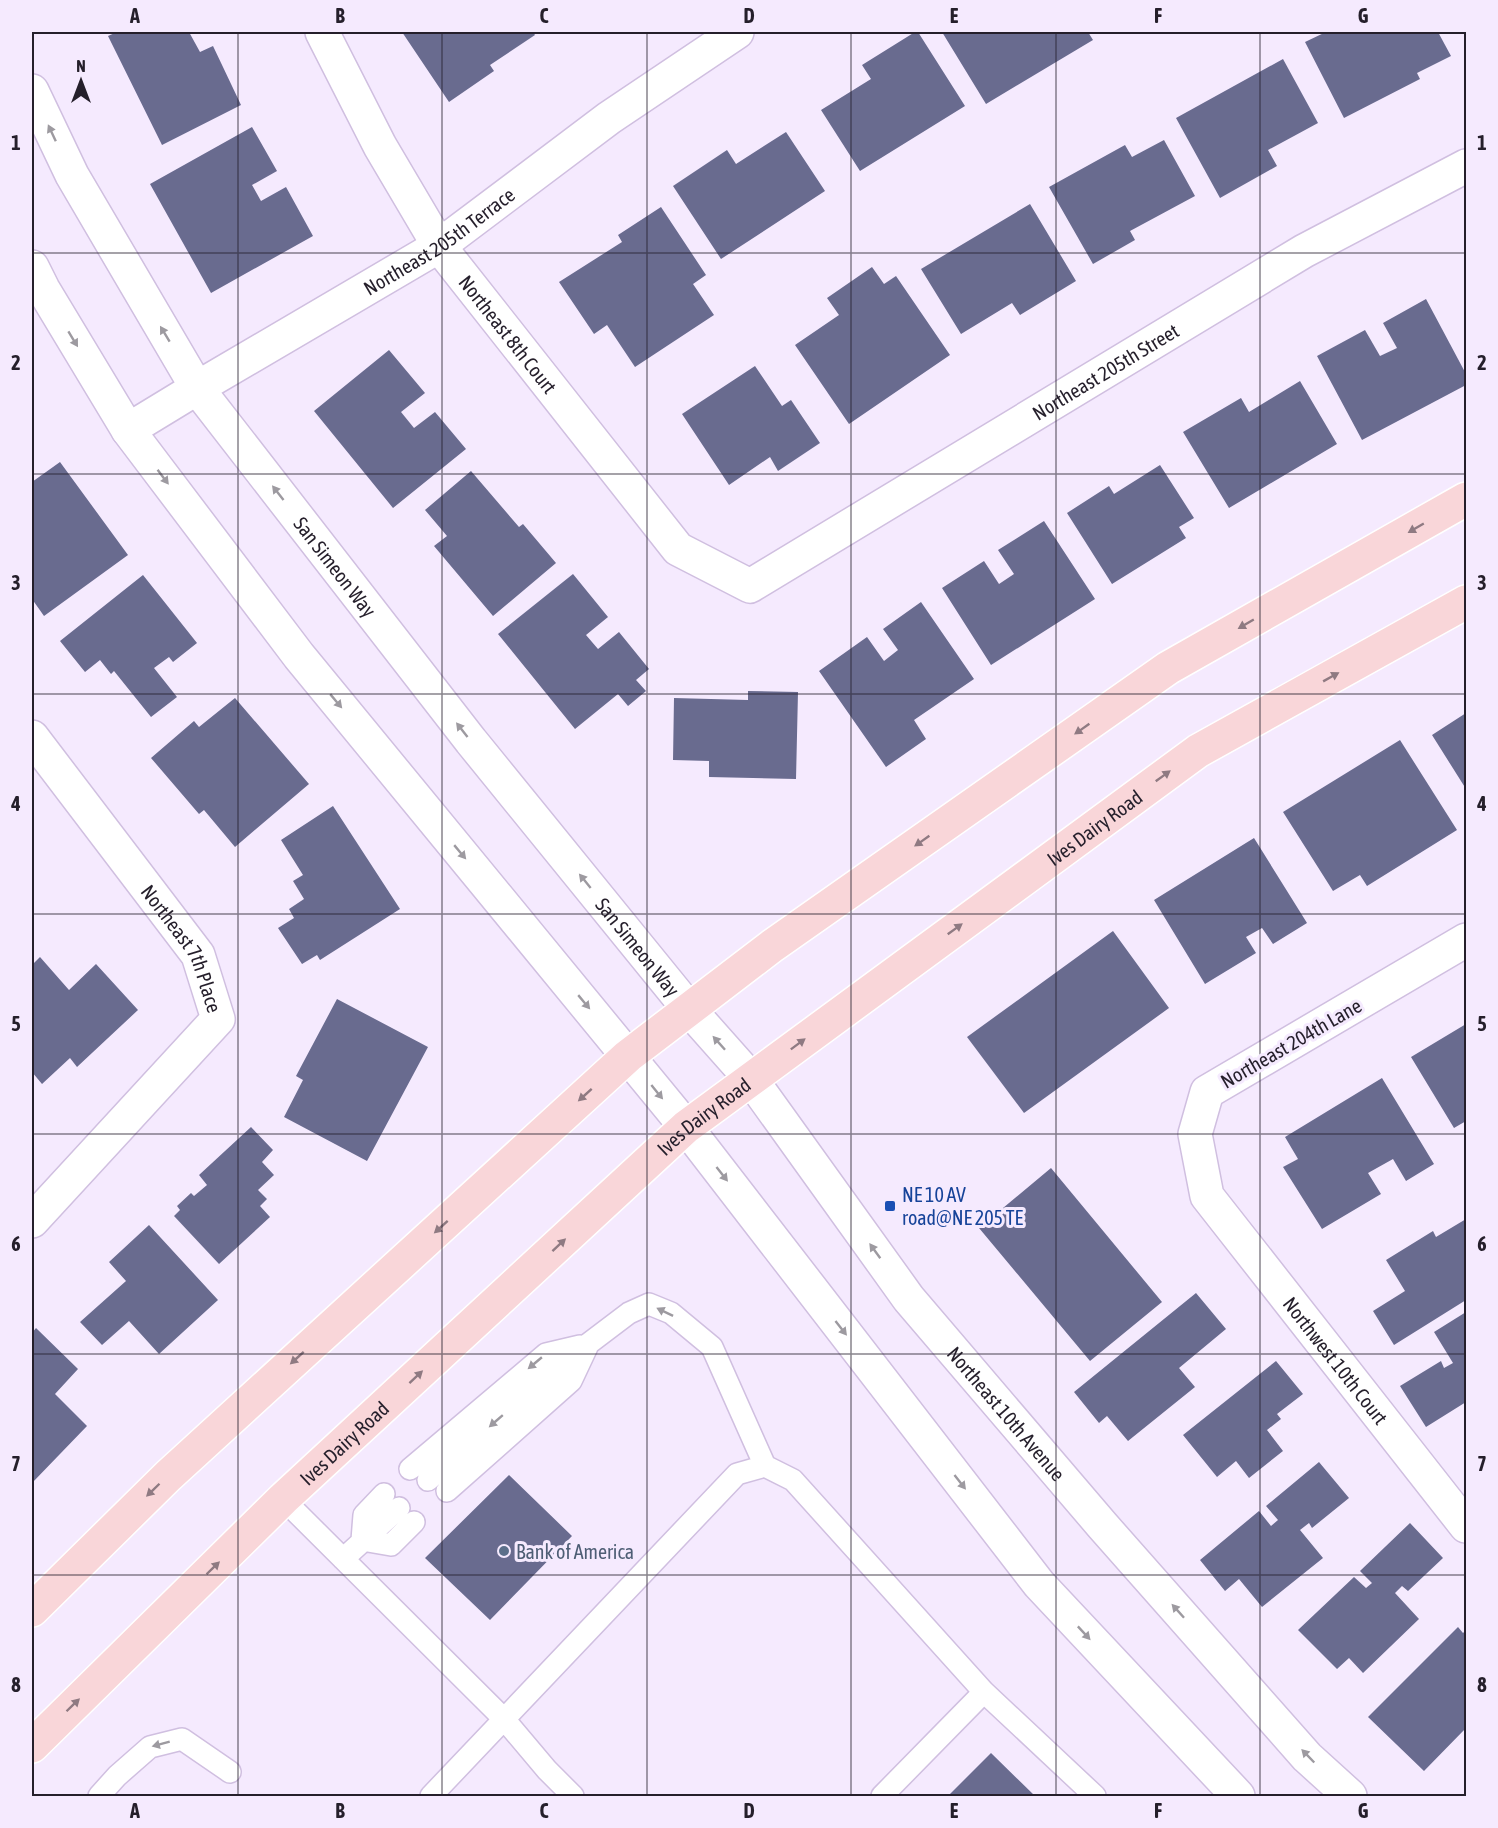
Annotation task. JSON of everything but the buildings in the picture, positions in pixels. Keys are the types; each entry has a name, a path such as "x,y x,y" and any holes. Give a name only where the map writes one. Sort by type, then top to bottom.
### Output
{"main road":[{"path":"32,1610 168,1476 628,1056 688,1008 772,946 1168,668 1467,499"},
{"name":"Ives Dairy Road","path":"32,1746 283,1499 686,1127 1198,751 1467,602"}],"street":[{"name":"Northeast 8th Court","path":"322,32 380,146 438,246 678,549 750,586"},
{"name":"Northeast 205th Terrace","path":"128,430 438,246 609,118 737,32"},
{"name":"San Simeon Way","path":"32,91 72,176 197,388 471,741 688,1008"},
{"name":"Northeast 205th Street","path":"750,586 1304,251 1467,166"},
{"path":"32,267 128,430 299,656 686,1127 1039,1584 1238,1797"},
{"name":"Northeast 7th Place","path":"32,737 198,955 218,1019 32,1221"},
{"name":"Northeast 204th Lane","path":"1207,1196 1195,1134 1207,1092 1467,940"},
{"name":"Northeast 10th Avenue","path":"688,1008 751,1079 909,1299 1102,1525 1299,1748 1350,1797"},
{"name":"Northwest 10th Court","path":"1207,1196 1467,1526"}],"lane":[{"path":"428,1480 559,1366 629,1313 649,1304 671,1313 712,1347 765,1466 793,1480 984,1692 1095,1797"},
{"path":"410,1469 546,1354 589,1343"},
{"path":"447,1491 571,1381 589,1343"},
{"path":"431,1797 737,1473 765,1466"},
{"path":"362,1540 364,1515 384,1494"},
{"path":"283,1499 504,1719 573,1797"},
{"path":"344,1559 362,1540 407,1515"},
{"path":"882,1797 984,1692"},
{"path":"99,1797 117,1776 150,1747 182,1739 230,1772"}],"place":[{"name":"NE 10 AV road@NE 205 TE","path":"890,1206"},
{"name":"Bank of America","path":"504,1551"}]}
